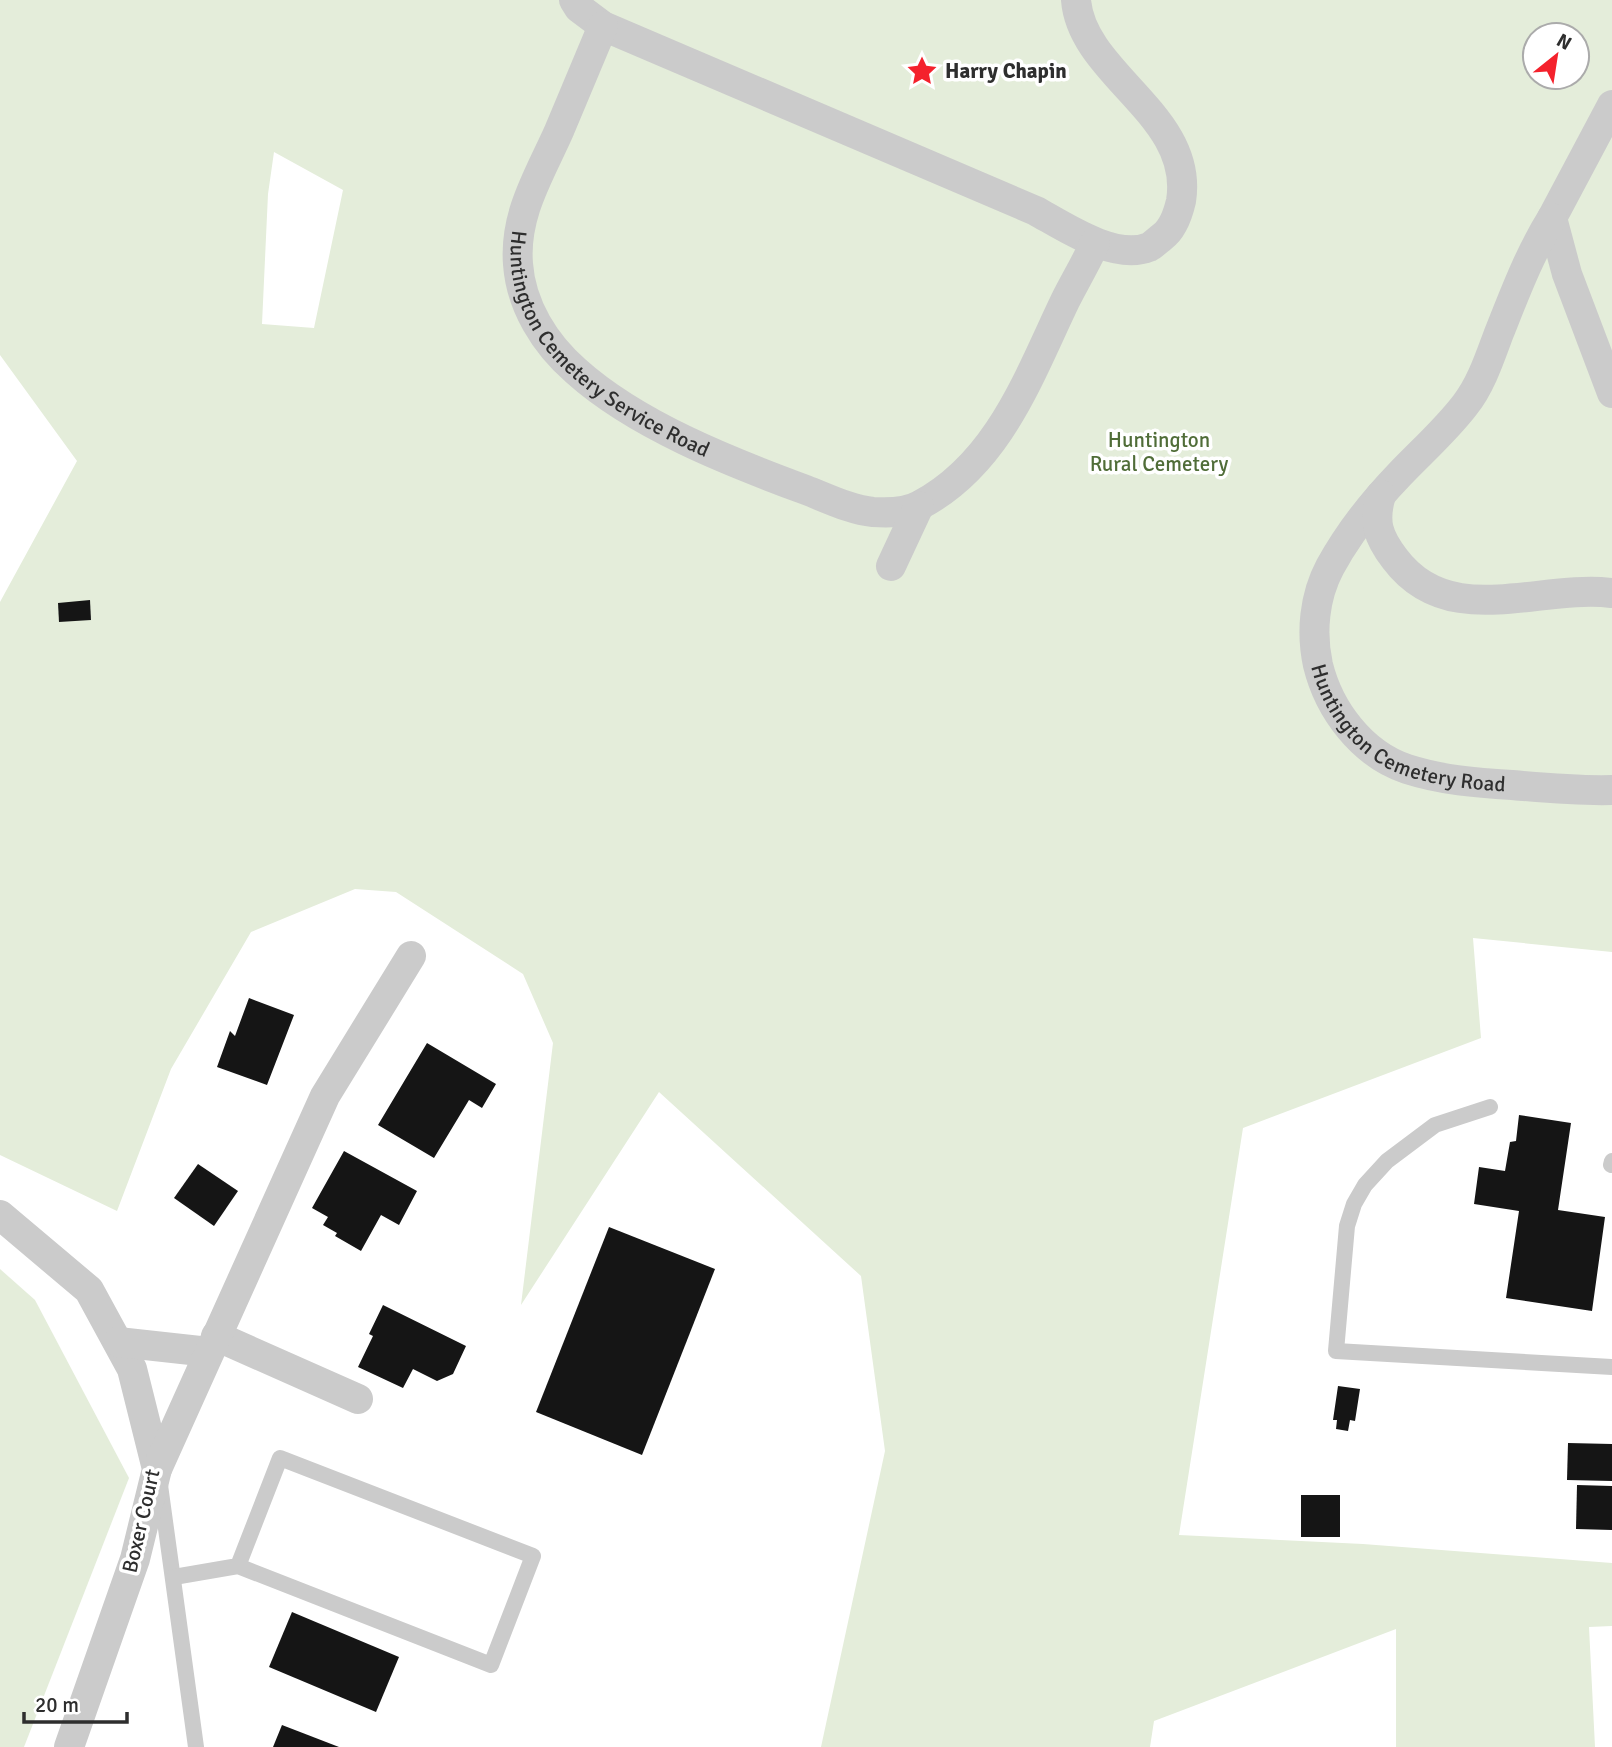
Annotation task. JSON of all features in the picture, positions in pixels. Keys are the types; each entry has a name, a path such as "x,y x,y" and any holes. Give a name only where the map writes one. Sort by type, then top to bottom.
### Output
{"street":[{"path":"573,0 579,8 603,26 1024,206 1095,243 1128,250 1149,247 1167,234 1179,213 1184,183 1177,154 1161,127 1086,33 1076,0"},
{"name":"Huntington Cemetery Service Road","path":"603,26 526,202 519,230 518,264 532,317 551,346 576,371 611,398 701,447 753,471 870,512 898,513 919,506 942,491 991,444 1030,378 1095,243"},
{"name":"Huntington Cemetery Road","path":"1612,105 1535,246 1493,350 1466,404 1381,495 1330,568 1316,614 1313,639 1322,684 1332,705 1360,739 1405,768 1426,774 1492,784 1612,790"},
{"path":"1552,218 1567,274 1612,393"},
{"path":"1381,495 1376,512 1384,545 1414,582 1429,591 1468,599 1612,593"},
{"name":"Huntington Cemetery Service Road","path":"891,566 919,506"},
{"path":"157,1469 325,1096 411,956"},
{"name":"Boxer Court","path":"0,1215 89,1290 132,1369 157,1469 135,1559 69,1747"},
{"path":"118,1342 212,1344 358,1399"}],"lane":[{"path":"1490,1107 1435,1125 1387,1161 1365,1185 1354,1204 1347,1226 1336,1351 1612,1367"},
{"path":"174,1577 238,1566 491,1665 533,1556 280,1458 238,1566"},
{"path":"157,1469 196,1747"}],"green space":[{"name":"Huntington Rural Cemetery","path":"0,0 1612,0 1612,952 1473,938 1481,1038 1243,1128 1179,1535 1363,1544 1612,1563 1612,1626 1589,1627 1595,1747 1396,1747 1396,1629 1154,1721 1150,1747 821,1747 885,1451 861,1276 659,1092 521,1305 553,1043 523,974 396,892 355,889 251,932 171,1069 117,1211 0,1155 0,602 77,461 0,355","holes":["274,152 343,190 314,328 262,324 268,194"]},
{"path":"0,1269 35,1300 129,1478 24,1747 0,1747"}],"building":[{"path":"90,600 91,620 59,622 58,603"},
{"path":"249,998 294,1015 267,1085 217,1067 230,1031 235,1036"},
{"path":"427,1043 496,1084 482,1108 469,1100 434,1158 378,1125"},
{"path":"1519,1115 1571,1123 1558,1210 1605,1217 1592,1311 1506,1298 1519,1211 1474,1204 1479,1167 1505,1171 1510,1142 1516,1141"},
{"path":"344,1151 417,1191 399,1225 381,1215 361,1251 335,1236 337,1233 323,1225 328,1217 312,1208"},
{"path":"198,1164 238,1191 214,1226 174,1198"},
{"path":"609,1227 715,1269 642,1455 536,1412"},
{"path":"383,1305 466,1346 453,1374 437,1381 413,1369 403,1388 358,1367 373,1336 369,1334"},
{"path":"1338,1386 1360,1389 1355,1421 1350,1420 1348,1431 1336,1429 1337,1420 1333,1420"},
{"path":"1568,1443 1612,1444 1612,1481 1567,1480"},
{"path":"1577,1485 1612,1486 1612,1530 1576,1529"},
{"path":"1301,1495 1340,1495 1340,1537 1301,1537"},
{"path":"292,1612 399,1657 376,1712 269,1667"},
{"path":"282,1725 339,1747 273,1747"}],"place":[{"name":"Harry Chapin","path":"922,71"}]}
